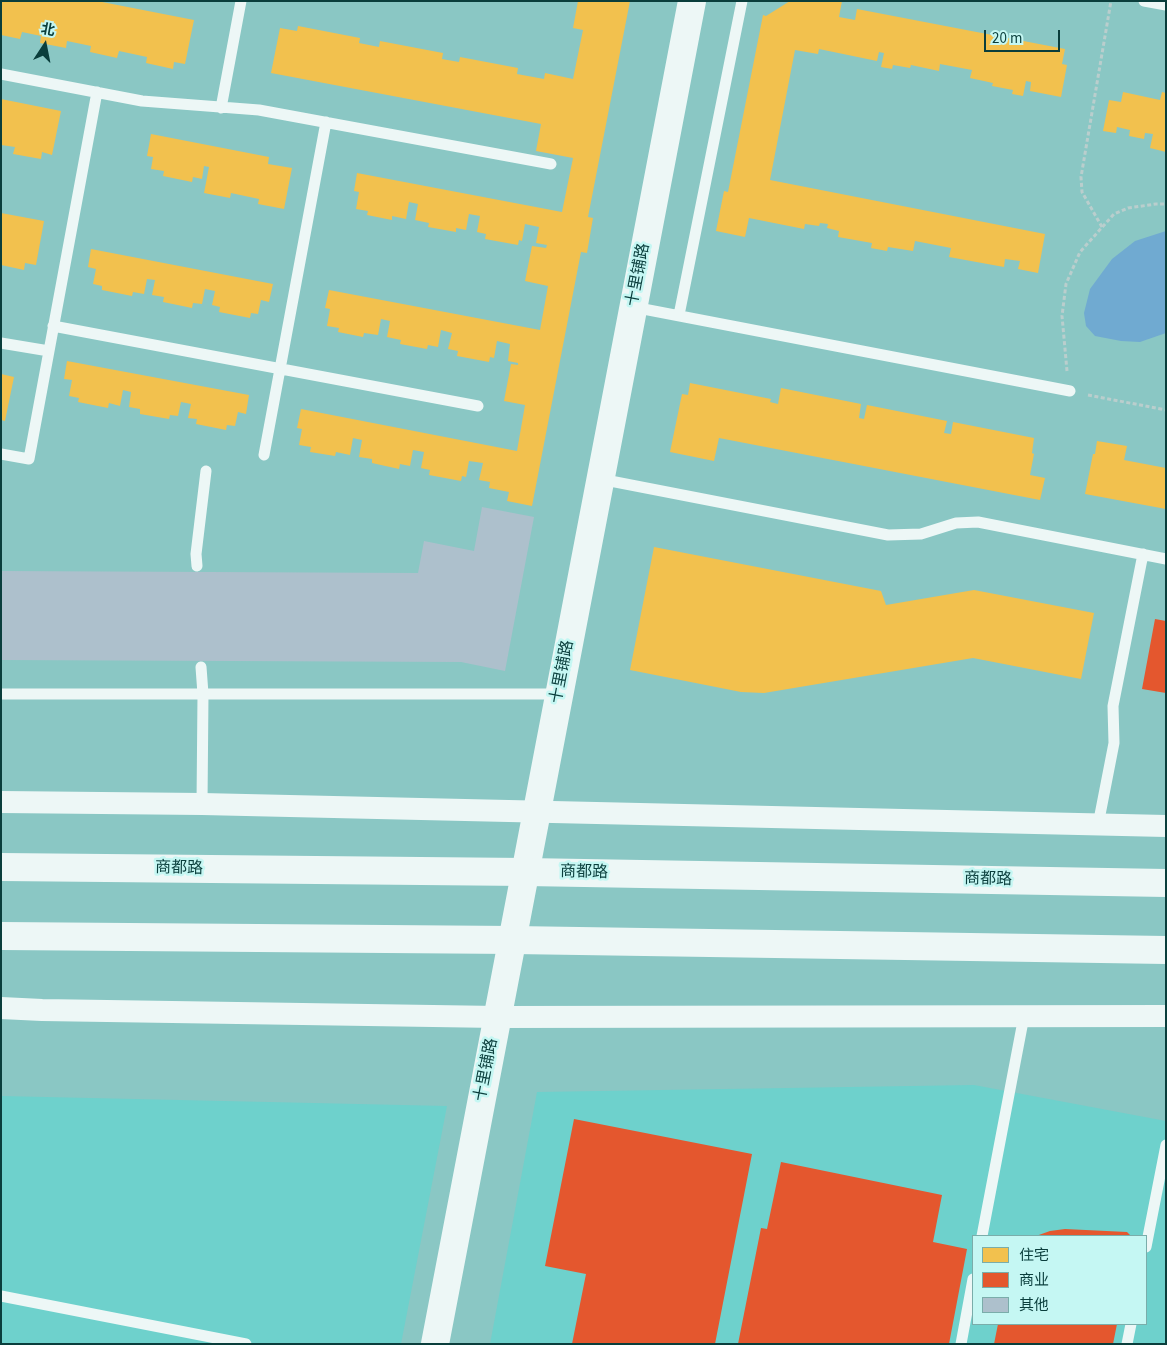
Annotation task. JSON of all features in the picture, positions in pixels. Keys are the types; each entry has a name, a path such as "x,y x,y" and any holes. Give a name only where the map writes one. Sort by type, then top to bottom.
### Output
{"main road":[{"name":"十里铺路","path":"435,1344 514,940 559,694 692,1"},
{"name":"商都路","path":"1,867 526,872 1166,883"},
{"path":"1,936 514,940 1166,950"}],"street":[{"path":"1,802 202,804 1166,826"},
{"path":"1,1008 62,1011 498,1017 1166,1016"}],"lane":[{"path":"221,108 241,1"},
{"path":"679,316 742,1"},
{"path":"1144,1 1166,5"},
{"path":"1,74 142,101 259,110 551,164"},
{"path":"1,454 29,459 97,92"},
{"path":"264,455 326,122"},
{"path":"633,306 1070,391"},
{"path":"53,326 478,406"},
{"path":"1,342 49,351"},
{"path":"197,566 196,554 206,471"},
{"path":"600,479 888,535 921,534 956,523 978,522 1166,559"},
{"path":"1098,825 1114,743 1113,706 1143,554"},
{"path":"201,667 203,694 202,804"},
{"path":"1,694 559,694"},
{"path":"982,1235 1024,1016"},
{"path":"1147,1243 1166,1145"},
{"path":"961,1344 972,1284"},
{"path":"1,1296 246,1344"},
{"path":"1127,1344 1131,1325"}],"path":[{"path":"1102,227 1082,192 1081,177 1111,1"},
{"path":"1166,204 1128,208 1114,214 1080,252 1066,284 1062,316 1064,354 1070,391 1166,410"}],"shaded area":[{"path":"1166,231 1166,333 1140,342 1121,341 1095,336 1086,326 1084,313 1090,289 1112,259 1135,241"},
{"path":"974,1085 1166,1121 1166,1344 490,1344 537,1092"},
{"path":"1,1096 447,1106 401,1344 1,1344"}],"building: 住宅":[{"path":"1,1 97,1 194,20 185,64 174,62 173,69 146,63 147,57 119,51 117,58 90,52 91,46 67,41 66,48 40,43 41,36 22,32 20,39 1,35"},
{"path":"578,1 630,1 588,217 593,218 587,253 581,252 532,506 507,501 509,492 489,488 490,482 479,480 483,463 469,461 466,477 462,476 461,481 429,475 430,470 421,468 424,452 413,450 410,466 400,464 399,469 372,463 372,459 359,457 362,440 353,438 350,455 336,452 335,456 310,452 311,447 299,445 302,429 297,428 301,409 517,451 525,405 504,401 511,364 518,365 518,363 508,361 510,344 497,341 494,358 490,357 489,362 457,356 458,351 448,349 452,333 441,330 438,347 428,345 427,349 400,344 401,340 387,337 390,321 381,319 378,335 364,333 363,337 338,332 339,328 327,326 330,309 325,308 329,290 540,330 548,286 525,281 532,246 546,248 547,245 536,243 539,227 525,224 522,241 519,240 518,245 485,239 486,234 477,232 480,216 469,214 466,230 456,228 456,232 428,227 429,223 415,220 418,204 409,202 406,219 392,216 392,220 367,215 368,211 356,209 359,192 354,191 357,173 562,212 573,158 536,151 541,124 271,73 280,28 297,31 298,26 360,38 359,43 379,47 380,41 443,53 442,59 459,62 460,57 518,68 517,74 544,79 545,73 573,79 583,30 573,28"},
{"path":"790,1 842,1 839,17 855,20 857,9 1065,49 1062,64 1067,65 1061,97 1030,91 1031,82 1026,81 1023,96 1012,94 1013,90 992,86 993,83 970,78 972,70 940,64 939,71 911,65 910,68 893,65 892,69 881,67 884,53 879,52 877,61 819,49 818,54 795,50 770,180 1045,234 1038,273 1018,269 1020,261 1005,259 1004,267 949,257 951,248 915,241 913,251 888,247 887,251 871,248 872,243 838,237 839,231 827,228 828,224 820,223 819,226 805,224 804,229 749,218 745,237 716,231 724,191 728,192 763,15 766,16"},
{"path":"1123,92 1160,100 1162,92 1166,93 1166,152 1150,148 1153,134 1145,133 1144,139 1129,136 1130,130 1117,127 1116,133 1103,131 1109,100 1121,102"},
{"path":"1,99 61,111 52,155 42,152 41,159 13,154 15,147 1,145"},
{"path":"151,134 269,157 268,164 292,168 284,209 258,204 259,199 231,193 230,198 204,193 209,167 204,166 202,179 193,177 192,182 163,176 164,171 151,169 153,157 147,156"},
{"path":"1,213 44,221 36,265 25,263 24,270 1,265"},
{"path":"91,249 273,284 269,302 261,300 258,314 251,313 250,318 219,312 220,307 212,305 215,291 205,289 202,304 193,303 192,308 163,302 164,297 152,295 155,280 147,279 144,294 133,292 132,296 102,290 102,286 93,284 96,269 88,267"},
{"path":"67,361 249,395 246,414 238,412 235,426 227,425 226,430 196,424 197,419 188,418 191,404 181,402 178,416 170,415 169,419 140,414 140,409 129,407 131,392 123,390 120,406 109,403 108,408 78,402 79,398 69,396 72,380 64,379"},
{"path":"1,374 14,377 5,421 1,420"},
{"path":"690,383 771,399 770,402 778,404 781,388 861,404 859,418 864,419 867,405 947,421 944,433 951,434 953,422 1034,438 1032,453 1034,454 1030,475 1045,478 1040,500 719,438 714,461 670,452 682,394 688,395"},
{"path":"1097,441 1127,446 1124,460 1166,468 1166,509 1085,494"},
{"path":"654,547 881,591 886,605 974,590 1094,613 1081,679 973,658 764,693 741,692 630,670"}],"building: 商业":[{"path":"1155,619 1166,621 1166,693 1142,689"},
{"path":"574,1119 752,1154 715,1344 572,1344 586,1274 545,1266"},
{"path":"781,1162 942,1195 933,1242 967,1249 949,1344 738,1344 761,1228 767,1229"},
{"path":"1065,1229 1127,1232 1130,1235 1039,1235"},
{"path":"998,1325 1117,1325 1113,1344 994,1344"}],"building: 其他":[{"path":"482,507 534,517 505,671 461,662 1,660 1,571 418,573 424,541 474,551"}]}
